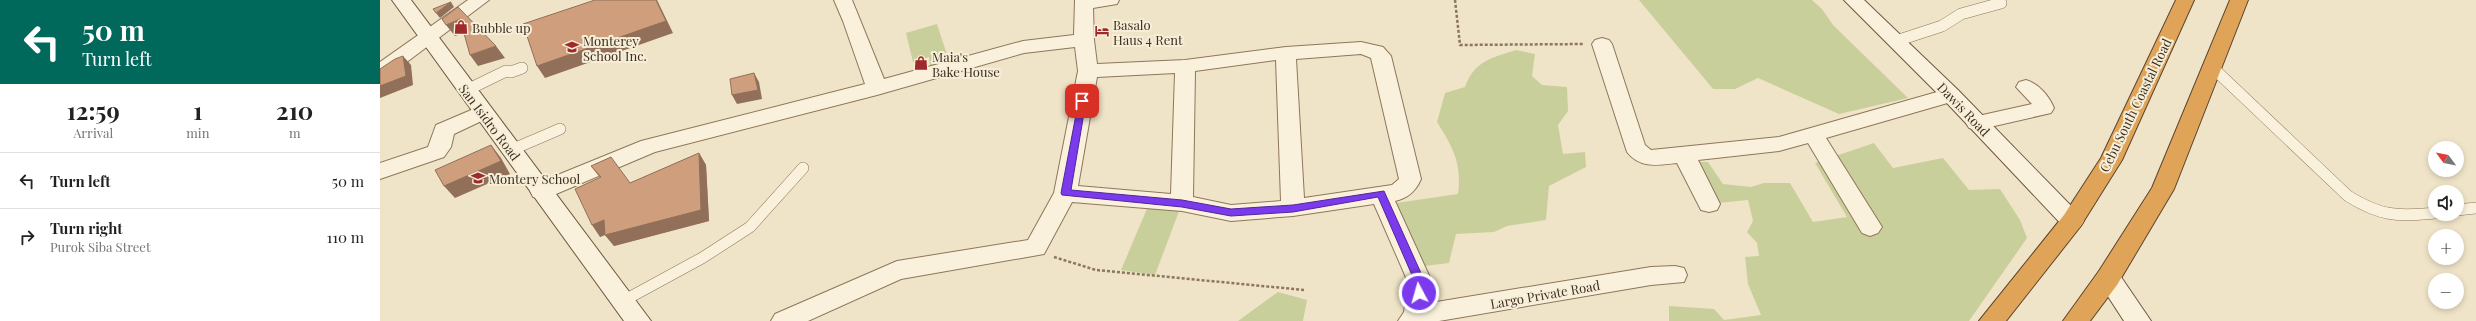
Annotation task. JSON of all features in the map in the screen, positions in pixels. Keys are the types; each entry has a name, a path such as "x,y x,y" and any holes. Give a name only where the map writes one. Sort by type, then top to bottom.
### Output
{"highway":[{"name":"Cebu South Coastal Road","path":"1992,321 2072,221 2111,160 2185,0"},
{"path":"2076,321 2108,278 2163,189 2239,0"}],"street":[{"name":"San Isidro Road","path":"401,0 428,38 475,86 483,112 638,321"},
{"path":"380,72 428,38 444,24 480,0"},
{"path":"843,0 853,21 877,88"},
{"path":"784,321 897,270 1032,250 1036,248 1065,193 1088,71 1084,40 1084,2 1110,0"},
{"name":"Dawis Road","path":"1854,0 1977,122 2072,221"},
{"path":"541,191 649,146 877,88 1023,46 1084,40"},
{"path":"1602,44 1635,147 1641,155 1651,158 1779,144 1951,96"},
{"path":"1065,193 1182,203 1231,212 1293,208 1398,192 1408,184 1411,173 1381,56 1376,51 1361,48 1286,53 1186,66 1088,71"},
{"path":"1286,53 1293,208"},
{"path":"1182,203 1186,66"},
{"path":"1977,122 2044,108 2041,101 2026,87"},
{"path":"380,172 436,152 441,148 444,141 444,130 483,112"},
{"path":"1813,134 1870,227"},
{"path":"1684,155 1710,204"},
{"name":"Largo Private Road","path":"1381,194 1420,282 1414,318 1651,276 1675,275"},
{"path":"2108,278 2138,321"}],"lane":[{"path":"1896,41 1942,26 1961,14 2002,3"},
{"path":"2212,67 2348,196 2367,209 2395,217 2428,214"},
{"path":"475,86 493,83 508,76 511,72 522,68"},
{"path":"511,150 560,129"},
{"path":"623,301 702,258 750,227 803,168"},
{"path":"2464,209 2476,208"}],"path":[{"path":"1454,0 1460,45 1602,44"},
{"path":"1032,250 1096,270 1304,290"}],"green space":[{"path":"1639,0 1812,0 1822,9 1833,25 1908,98 1839,114 1758,78 1735,89 1713,89"},
{"path":"937,24 949,61 930,66 929,57 913,62 906,33"},
{"path":"1516,50 1535,54 1532,76 1542,85 1567,87 1568,111 1558,125 1563,154 1585,152 1586,167 1549,186 1546,220 1507,226 1494,232 1456,234 1449,263 1425,266 1389,204 1458,194 1459,174 1455,156 1448,140 1437,122 1445,93 1465,87 1473,71 1484,62 1491,58"},
{"path":"1874,143 1893,168 1943,158 1969,190 2000,189 2020,220 2027,238 1969,321 1669,321 1669,306 1714,309 1724,320 1761,315 1748,284 1745,257 1759,256 1757,243 1747,232 1753,221 1748,200 1709,204 1697,162 1708,162 1723,184 1751,187 1764,183 1790,183 1813,222 1847,217 1815,163"},
{"path":"1149,204 1181,206 1155,275 1121,270"},
{"path":"1278,292 1307,300 1303,321 1238,321"}],"building":[{"path":"595,0 656,0 666,21 537,66 523,24"},
{"path":"451,2 436,13 433,9"},
{"path":"458,7 496,46 470,55 460,19 446,25 442,19"},
{"path":"403,56 406,76 380,86 380,69 395,59"},
{"path":"754,73 758,90 732,95 730,79"},
{"path":"491,145 501,161 444,186 435,170"},
{"path":"699,153 701,210 605,235 604,220 592,225 575,189 601,177 591,166 611,157 630,183"}],"place":[{"name":"Bubble up","path":"461,27"},
{"name":"Basalo Haus 4 Rent","path":"1102,31"},
{"name":"Monterey School Inc.","path":"572,47"},
{"name":"Maia's Bake House","path":"921,63"},
{"name":"Montery School","path":"478,178"}],"route":[{"path":"1082,101 1065,193 1182,203 1231,212 1293,208 1381,194 1420,282 1419,293"}]}
